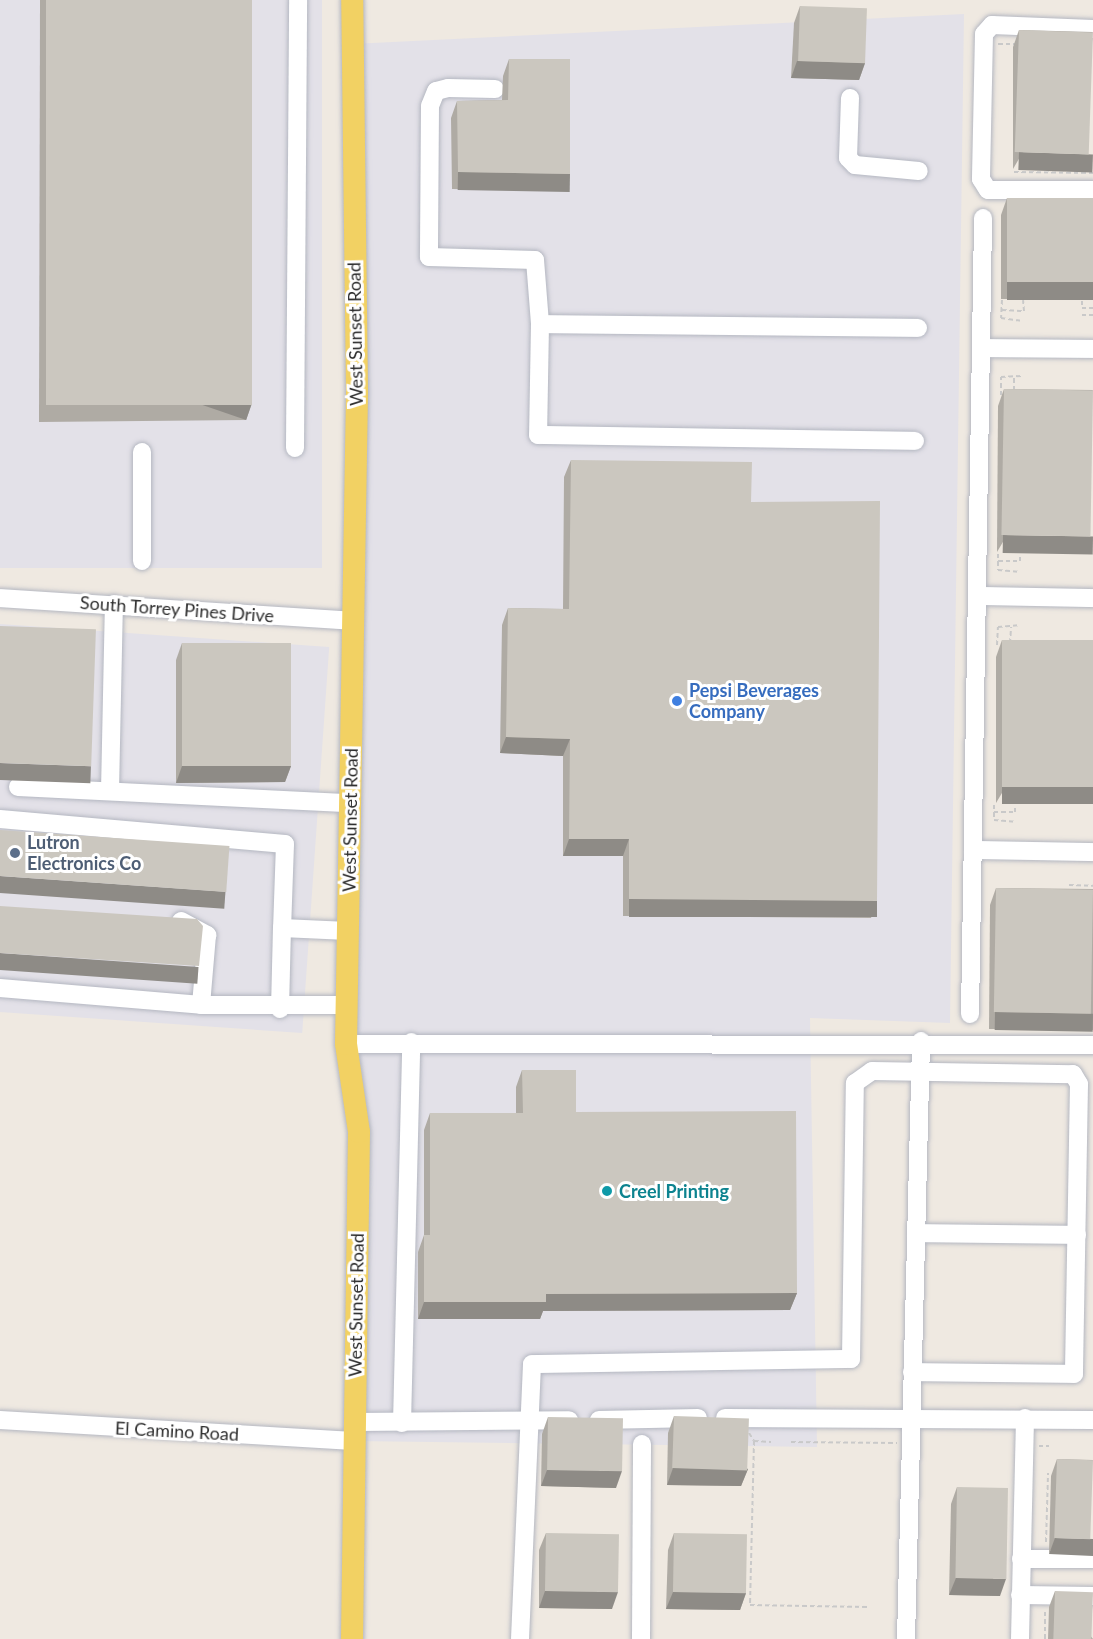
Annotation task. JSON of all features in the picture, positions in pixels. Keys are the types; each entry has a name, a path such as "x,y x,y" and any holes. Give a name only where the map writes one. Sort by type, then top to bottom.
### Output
{"main road":[{"name":"West Sunset Road","path":"351,1639 359,1132 346,1044 354,621 352,0"}],"street":[{"path":"295,448 298,0"},
{"path":"1093,29 992,25 984,34 981,179 988,190 1093,190"},
{"path":"495,89 448,88 436,91 430,106 429,257 535,260 540,324 538,435 915,441"},
{"path":"850,98 848,158 855,165 920,171"},
{"path":"970,1014 983,218"},
{"path":"540,324 918,328"},
{"path":"982,348 1093,349"},
{"path":"142,452 142,561"},
{"path":"978,596 1093,598"},
{"name":"South Torrey Pines Drive","path":"0,597 354,621"},
{"path":"110,790 114,604"},
{"path":"18,787 350,803"},
{"path":"0,819 285,844 280,1008"},
{"path":"973,850 1093,852"},
{"path":"161,920 184,921 207,935 201,1005"},
{"path":"282,928 348,931"},
{"path":"0,988 201,1005 280,1008 347,1005"},
{"path":"346,1044 921,1041 1093,1045"},
{"path":"906,1639 921,1041"},
{"path":"402,1423 411,1042"},
{"path":"520,1639 526,1421 529,1370 536,1361 851,1359 855,1083 872,1071 1078,1078 1074,1374 912,1372"},
{"path":"916,1233 1077,1235"},
{"name":"El Camino Road","path":"0,1420 354,1431 402,1423 911,1415 1093,1420"},
{"path":"1020,1639 1025,1418"},
{"path":"641,1639 642,1444"},
{"path":"1004,1494 1023,1493"},
{"path":"1021,1559 1093,1559"},
{"path":"1020,1595 1093,1596"}],"path":[{"path":"1014,172 1093,172"},
{"path":"1002,300 1001,318 1023,321"},
{"path":"1002,310 1024,311 1023,300"},
{"path":"1082,301 1082,308 1093,308"},
{"path":"1082,315 1093,315"},
{"path":"1000,395 1001,377 1022,376"},
{"path":"1014,378 1014,395"},
{"path":"998,554 998,570 1020,572"},
{"path":"998,561 1020,561 1020,554"},
{"path":"997,645 998,627 1019,625"},
{"path":"1010,646 1011,627"},
{"path":"994,805 994,820 1015,822"},
{"path":"994,812 1015,812 1015,805"},
{"path":"1069,885 1093,886"},
{"path":"1082,885 1082,893"},
{"path":"749,1425 754,1442 750,1605 868,1607"},
{"path":"754,1442 771,1442"},
{"path":"791,1442 897,1443"},
{"path":"1046,1551 1048,1473"},
{"path":"1045,1604 1045,1639"}],"shaded area":[{"path":"0,0 322,0 322,568 0,568"},
{"path":"964,14 950,1023 810,1018 817,1447 353,1441 346,1044 352,44"},
{"path":"0,624 329,647 302,1033 0,1012"}],"building":[{"path":"46,0 252,0 252,405 46,405"},
{"path":"800,6 867,8 865,63 798,61"},
{"path":"1019,30 1093,33 1089,155 1015,152"},
{"path":"509,59 570,59 570,174 458,172 457,101 508,100"},
{"path":"1007,198 1093,198 1093,282 1007,282"},
{"path":"1004,389 1093,391 1090,537 1001,535"},
{"path":"571,460 752,462 751,502 880,501 877,901 629,899 629,839 569,839 570,739 506,737 508,608 569,609"},
{"path":"0,626 96,629 91,766 0,763"},
{"path":"1002,640 1093,640 1093,787 1002,787"},
{"path":"182,643 291,643 291,766 182,766"},
{"path":"0,830 229,846 226,892 0,876"},
{"path":"996,888 1093,890 1091,1014 994,1012"},
{"path":"0,906 197,919 203,926 199,966 0,953"},
{"name":"Creel Printing","path":"522,1070 576,1070 576,1112 796,1111 797,1293 546,1294 546,1302 424,1302 424,1235 430,1235 430,1113 523,1113"},
{"path":"674,1416 749,1419 747,1471 672,1468"},
{"path":"548,1417 623,1418 622,1471 547,1470"},
{"path":"1057,1459 1093,1460 1090,1539 1054,1538"},
{"path":"957,1487 1008,1488 1006,1579 955,1578"},
{"path":"546,1533 619,1534 618,1592 545,1591"},
{"path":"674,1533 747,1534 746,1593 673,1592"},
{"path":"1055,1591 1093,1592 1091,1639 1053,1639"}],"place":[{"name":"Pepsi Beverages Company","path":"677,701"},
{"name":"Lutron Electronics Co","path":"15,853"},
{"name":"Creel Printing","path":"607,1191"}]}
